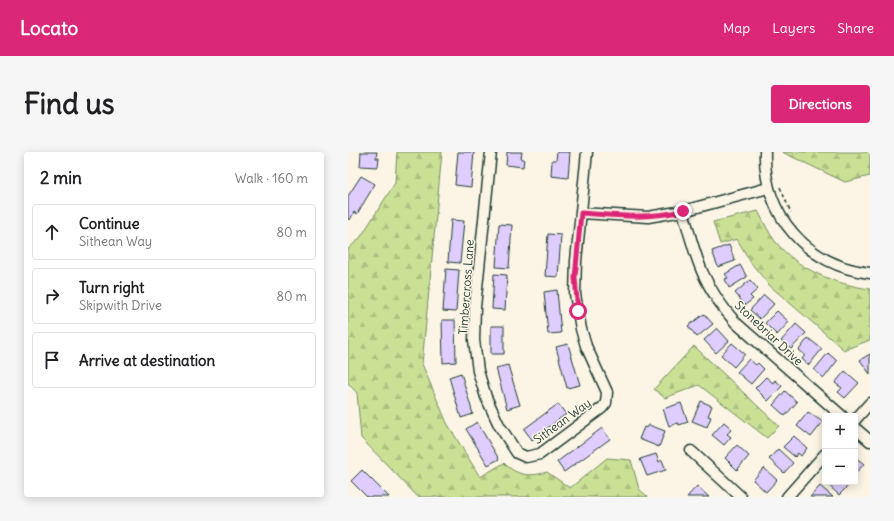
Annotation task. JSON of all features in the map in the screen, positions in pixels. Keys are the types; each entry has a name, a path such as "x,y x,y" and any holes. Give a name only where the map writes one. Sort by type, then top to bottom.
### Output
{"street":[{"name":"Timbercross Lane","path":"491,152 475,307 476,356 482,385 491,411 514,450 526,457"},
{"path":"587,152 581,213 641,217 683,211 768,188"},
{"path":"765,152 765,171 768,188 783,222 794,236 808,249 824,259 842,267 870,273"},
{"name":"Stonebriar Drive","path":"683,211 703,274 711,291 723,308 736,323 839,413"},
{"name":"Sithean Way","path":"526,457 540,454 602,408 608,397 605,387 586,346 578,311 575,278 581,213"},
{"path":"858,417 870,403"},
{"path":"858,431 870,441"},
{"path":"691,451 741,497"},
{"path":"787,497 822,457"}],"path":[{"path":"777,182 791,213"}],"green space":[{"path":"397,152 442,152 422,364 447,423 480,477 504,463 519,473 535,475 547,472 570,488 607,458 631,460 639,489 648,497 418,497 361,438 357,393 348,383 348,249 360,238 395,183"},
{"path":"782,152 870,152 870,176 845,182"},
{"path":"758,211 775,241 784,251 806,268 831,279 857,287 870,289 870,340 844,350 769,285 751,263 737,239 720,244 713,222"},
{"path":"694,346 779,426 767,438 699,385 665,398 654,389"}],"building":[{"path":"361,152 377,152 376,158 379,158 378,167 360,166"},
{"path":"458,152 474,152 471,187 455,185"},
{"path":"507,152 522,152 521,159 524,159 523,167 506,165"},
{"path":"557,152 570,152 568,178 551,176 552,160 556,160"},
{"path":"361,176 375,184 357,214 354,212 350,220 348,219 348,196"},
{"path":"451,220 464,221 460,263 448,262"},
{"path":"499,224 512,225 509,268 496,267"},
{"path":"548,234 561,235 558,277 545,276"},
{"path":"729,245 735,261 718,267 712,251"},
{"path":"740,265 747,277 729,288 725,279 728,278 725,274"},
{"path":"446,269 459,270 456,312 443,311"},
{"path":"494,274 507,275 505,310 492,309"},
{"path":"750,280 758,289 750,296 753,299 745,305 735,293"},
{"path":"557,290 561,333 548,334 544,292"},
{"path":"764,295 774,304 760,319 750,310"},
{"path":"777,311 789,322 777,335 765,323"},
{"path":"704,314 713,324 697,337 688,326"},
{"path":"442,320 455,320 456,362 443,363"},
{"path":"796,324 806,333 791,349 781,341"},
{"path":"491,326 504,326 504,354 491,354"},
{"path":"717,328 729,341 716,353 704,340"},
{"path":"808,338 822,349 809,365 802,359 805,355 799,350"},
{"path":"732,343 745,354 734,367 721,355"},
{"path":"568,344 580,385 567,388 556,347"},
{"path":"828,353 837,361 824,378 814,370"},
{"path":"870,354 870,374 860,360"},
{"path":"749,359 756,365 758,363 764,369 751,384 737,372"},
{"path":"508,365 520,405 507,409 496,368"},
{"path":"845,371 859,383 845,398 838,392 842,388 835,383"},
{"path":"461,373 473,414 461,418 449,377"},
{"path":"766,377 773,383 775,380 782,386 768,401 755,388"},
{"path":"785,391 797,402 785,416 773,405"},
{"path":"701,401 712,406 708,416 711,417 707,427 692,421"},
{"path":"681,403 688,422 669,426 663,409"},
{"path":"558,404 566,414 532,440 524,429"},
{"path":"808,412 822,421 811,437 797,426"},
{"path":"477,422 499,459 488,465 466,429"},
{"path":"724,422 732,429 727,434 731,437 724,445 712,435"},
{"path":"649,425 665,431 659,447 639,439 644,427 647,428"},
{"path":"602,428 610,439 564,472 557,462"},
{"path":"794,436 807,448 801,456 798,453 795,457 783,447"},
{"path":"737,445 749,456 737,470 725,458"},
{"path":"778,449 793,463 784,473 769,459"},
{"path":"656,454 659,462 662,460 666,470 647,476 640,459"},
{"path":"858,459 864,464 858,471"},
{"path":"764,468 777,480 766,492 753,480"},
{"path":"362,470 389,497 367,497 351,481"},
{"path":"828,485 847,485 848,486 839,495"},
{"path":"697,486 709,497 687,497"},
{"path":"820,486 833,497 810,497"}],"route":[{"path":"578,311 575,294 575,278 581,213 648,217 683,211"}]}
